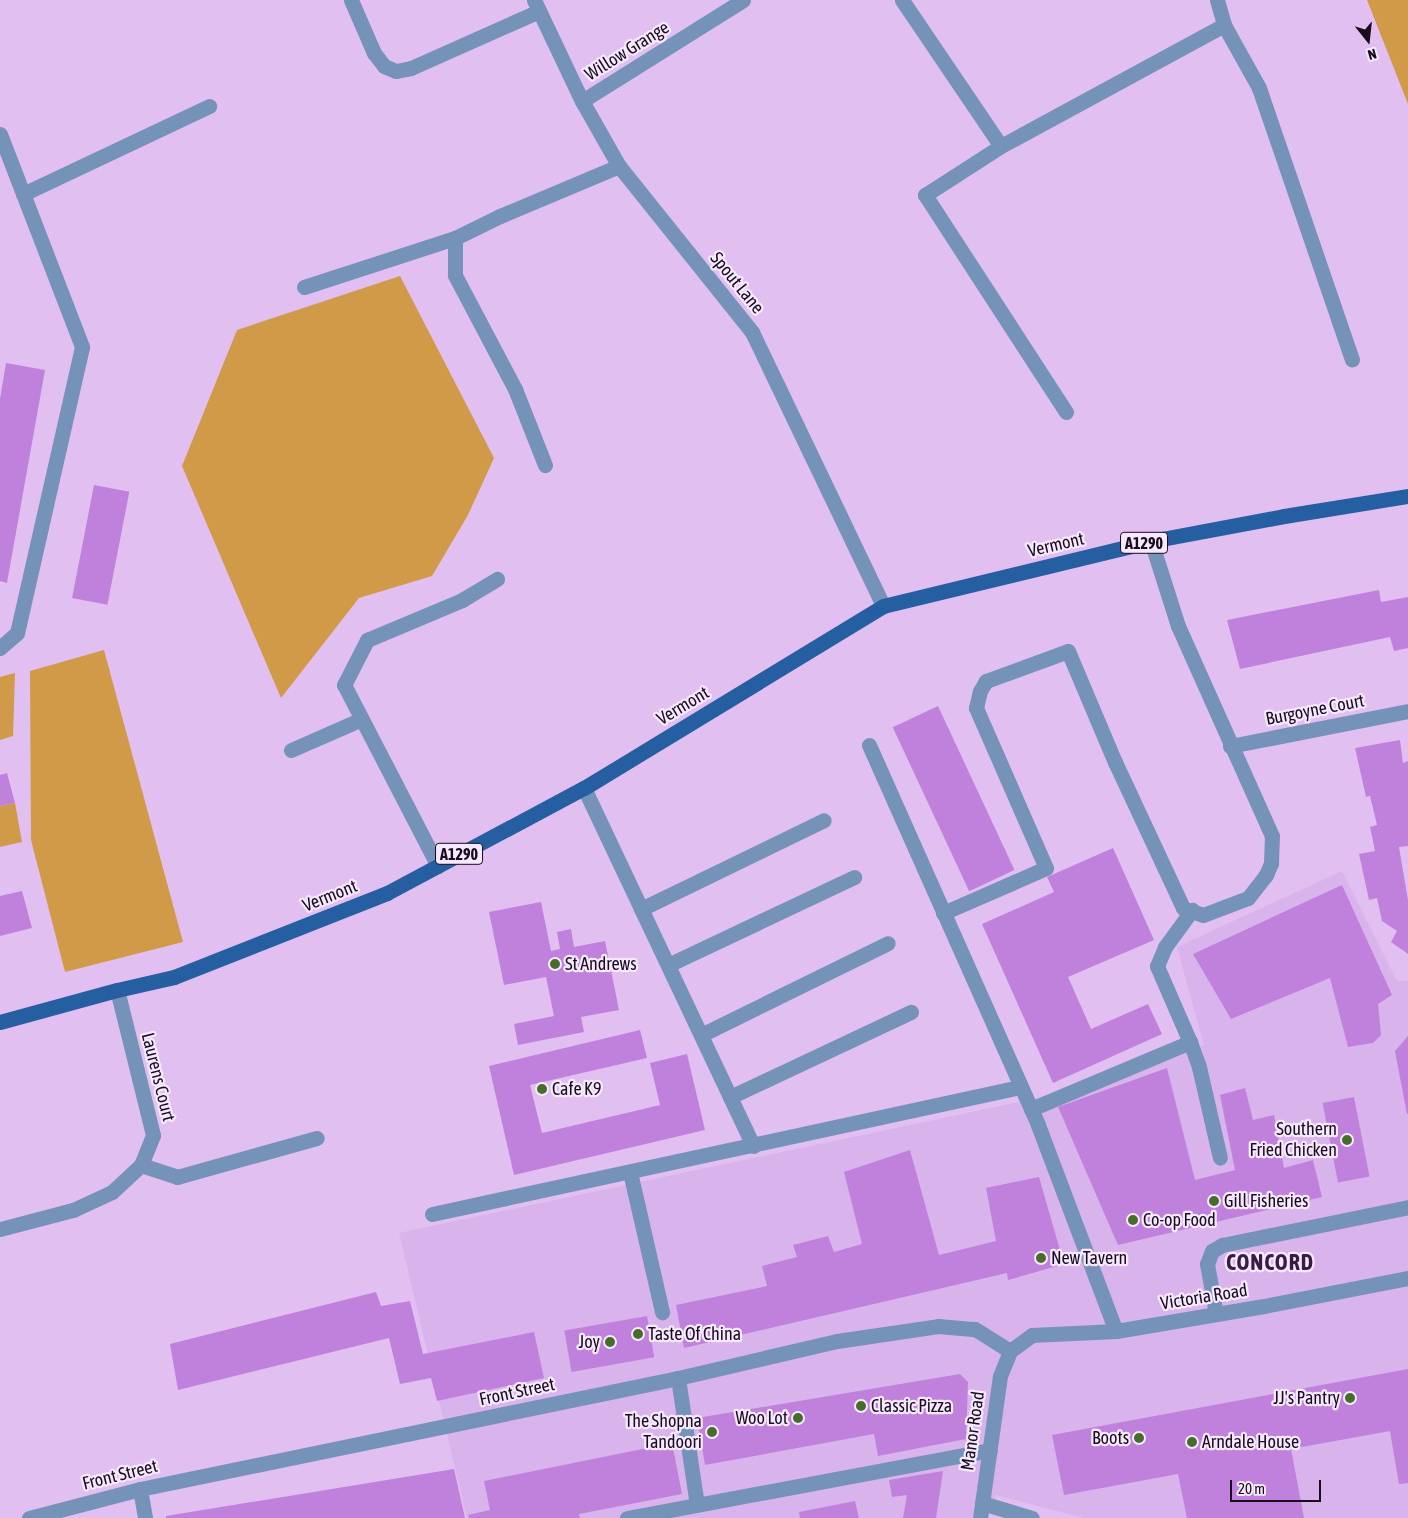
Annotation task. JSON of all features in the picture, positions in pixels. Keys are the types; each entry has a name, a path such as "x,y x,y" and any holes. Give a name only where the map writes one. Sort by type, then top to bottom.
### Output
{"main road":[{"name":"Vermont","path":"0,1022 117,990 174,977 388,893 584,788 883,606 1151,541 1408,496"}],"street":[{"path":"351,0 374,53 384,66 396,71 411,68 536,6"},
{"name":"Willow Grange","path":"582,101 743,0"},
{"path":"902,0 1001,146"},
{"path":"1217,0 1224,25 1259,88 1352,360"},
{"name":"Spout Lane","path":"536,6 582,101 619,166 752,332 883,606"},
{"path":"1066,412 925,195 1001,146 1224,25"},
{"path":"23,194 209,106"},
{"path":"0,134 82,347 17,633 0,648"},
{"path":"304,287 455,238 500,216 619,166"},
{"path":"455,238 455,275 515,389 545,465"},
{"path":"943,913 1046,868 976,708 980,691 986,681 1068,651 1115,762 1184,908 1203,915 1248,898 1266,875 1271,863 1272,836 1230,746 1178,626 1151,541"},
{"path":"438,866 344,686 367,640 462,600 497,579"},
{"name":"Burgoyne Court","path":"1230,746 1408,711"},
{"path":"292,750 362,719"},
{"path":"868,745 1038,1124 1116,1331"},
{"path":"584,788 753,1146"},
{"path":"642,908 824,820"},
{"path":"668,966 854,878"},
{"path":"1192,910 1165,946 1157,966 1200,1067 1220,1158"},
{"path":"701,1035 888,943"},
{"name":"Laurens Court","path":"0,1230 73,1210 112,1192 141,1165 153,1135 117,990"},
{"path":"730,1097 911,1012"},
{"path":"1031,1109 1190,1042"},
{"path":"432,1214 1020,1087"},
{"path":"141,1165 177,1177 317,1138"},
{"path":"630,1172 662,1312"},
{"path":"1216,1314 1207,1264 1212,1251 1222,1245 1408,1207"},
{"name":"Victoria Road","path":"1010,1351 1032,1335 1116,1331 1408,1278"},
{"name":"Front Street","path":"29,1518 140,1489 678,1378 837,1341 938,1326 975,1329 1010,1351"},
{"name":"Manor Road","path":"981,1510 1000,1376 1010,1351"},
{"path":"678,1378 697,1504"},
{"path":"627,1518 990,1450"},
{"path":"140,1489 145,1518"},
{"path":"981,1510 1032,1518"}],"shaded area":[{"path":"1367,0 1408,0 1408,104"},
{"path":"400,276 494,458 468,515 432,576 359,598 281,698 182,466 237,330"},
{"path":"104,650 183,942 65,972 31,840 30,671"},
{"path":"15,673 13,736 0,740 0,677"},
{"path":"15,803 22,842 0,847 0,806"},
{"path":"1342,871 1397,981 1408,981 1408,1518 1083,1518 996,1495 988,1518 467,1518 399,1233 1047,1096 1204,1045 1177,947"}],"building":[{"path":"6,363 45,370 7,583 0,581 0,399"},
{"path":"94,485 129,492 107,605 72,598"},
{"path":"1379,590 1381,602 1408,597 1408,648 1394,651 1390,637 1240,669 1227,620"},
{"path":"938,706 1014,870 969,891 893,727"},
{"path":"1400,740 1403,763 1408,761 1408,846 1399,847 1408,900 1408,954 1391,942 1397,931 1382,921 1377,898 1369,900 1359,854 1375,851 1370,827 1377,825 1370,796 1366,797 1355,748"},
{"path":"7,773 15,803 0,806 0,775"},
{"path":"1113,848 1154,940 1068,977 1091,1029 1148,1004 1162,1034 1053,1083 982,924 1054,892 1047,877"},
{"path":"1342,885 1392,995 1378,1004 1381,1035 1373,1043 1348,1047 1330,978 1231,1019 1193,954"},
{"path":"22,891 32,928 0,936 0,896"},
{"name":"St Andrews","path":"541,902 551,951 560,949 557,932 571,929 574,947 605,941 619,1010 581,1017 584,1032 518,1045 514,1024 554,1016 546,977 504,985 489,912"},
{"path":"640,1030 647,1058 530,1085 542,1133 660,1105 650,1063 687,1054 705,1130 514,1175 489,1066"},
{"path":"1408,1036 1408,1114 1407,1114 1395,1051"},
{"path":"1167,1068 1195,1180 1235,1170 1220,1095 1245,1088 1253,1120 1274,1115 1284,1168 1313,1160 1322,1197 1118,1245 1058,1107"},
{"name":"Southern Fried Chicken","path":"1354,1097 1369,1177 1338,1183 1323,1103"},
{"path":"910,1150 939,1255 996,1241 986,1188 1039,1177 1064,1264 1008,1280 1007,1273 684,1348 676,1305 767,1286 762,1266 797,1257 793,1245 828,1236 834,1252 862,1244 844,1172"},
{"path":"376,1292 381,1306 410,1301 423,1354 534,1332 544,1378 437,1401 431,1378 400,1384 389,1338 178,1390 170,1344"},
{"path":"647,1316 654,1357 572,1372 564,1331"},
{"name":"Arndale House","path":"1408,1369 1408,1483 1399,1484 1390,1431 1291,1449 1304,1518 1187,1518 1178,1474 1064,1495 1052,1435"},
{"path":"960,1374 968,1382 966,1439 878,1456 874,1434 705,1465 697,1418"},
{"path":"672,1443 682,1494 579,1514 580,1518 469,1518 468,1515 490,1510 484,1481"},
{"path":"454,1469 465,1518 166,1518 166,1516"},
{"path":"943,1471 936,1518 903,1518 907,1495 892,1497 889,1480"},
{"path":"855,1501 859,1518 800,1518 799,1512"}],"place":[{"name":"St Andrews","path":"555,964"},
{"name":"Cafe K9","path":"542,1089"},
{"name":"Southern Fried Chicken","path":"1347,1140"},
{"name":"Gill Fisheries","path":"1214,1201"},
{"name":"Co-op Food","path":"1133,1220"},
{"name":"New Tavern","path":"1041,1258"},
{"name":"Taste Of China","path":"638,1334"},
{"name":"Joy","path":"610,1342"},
{"name":"JJ's Pantry","path":"1350,1398"},
{"name":"Classic Pizza","path":"861,1406"},
{"name":"Woo Lot","path":"798,1418"},
{"name":"The Shopna Tandoori","path":"712,1432"},
{"name":"Boots","path":"1139,1438"},
{"name":"Arndale House","path":"1192,1442"}],"district":[{"name":"CONCORD","path":"1270,1263"}]}
